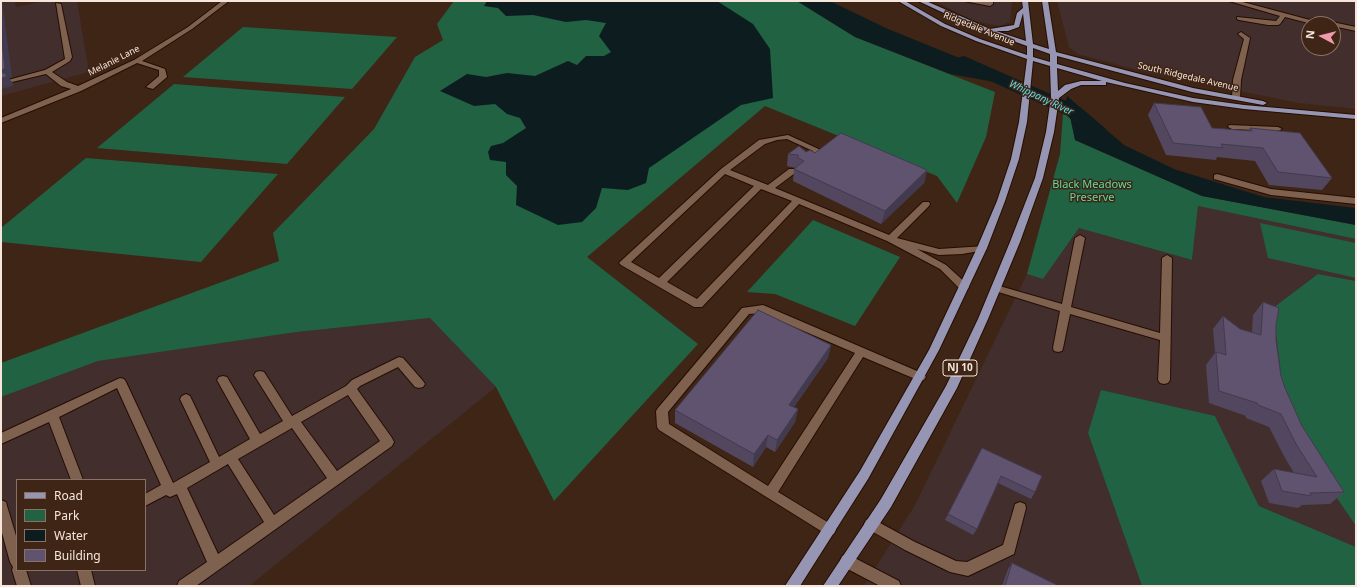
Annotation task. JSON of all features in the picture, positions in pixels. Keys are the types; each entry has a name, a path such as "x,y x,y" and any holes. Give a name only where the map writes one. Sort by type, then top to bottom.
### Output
{"main road":[{"name":"Ridgedale Avenue","path":"901,1 943,25 978,40 1054,65"},
{"name":"Ridgedale Avenue","path":"921,1 976,26 1053,53"},
{"name":"NJ 10","path":"830,586 886,503 951,388 996,288 1039,178 1050,132 1055,78 1053,53 1045,1"},
{"name":"NJ 10","path":"792,586 864,474 920,377 982,248 1001,201 1015,159 1023,122 1030,70 1030,46 1025,4"},
{"path":"976,26 1000,30 1017,26 1020,13 1025,4"},
{"name":"South Ridgedale Avenue","path":"1053,53 1144,78 1236,98 1321,113"},
{"name":"South Ridgedale Avenue","path":"1054,65 1124,85 1224,105 1356,117"},
{"path":"1054,97 1068,87 1081,83 1098,82 1124,85"}],"street":[{"name":"Melanie Lane","path":"1,121 78,89 136,61 190,28 226,1"},
{"path":"972,1 990,4 990,1"},
{"path":"1232,1 1253,8 1262,8"},
{"path":"1239,1 1301,18"},
{"path":"1269,10 1272,1"},
{"path":"12,80 47,72 64,63 69,57 58,4"},
{"path":"1239,18 1268,23 1278,23 1284,14"},
{"path":"1341,27 1356,30"},
{"path":"1236,98 1237,80 1247,38 1241,34"},
{"path":"136,61 162,69 163,77 150,87"},
{"path":"47,72 64,84 78,89"},
{"path":"1232,127 1278,129"},
{"path":"798,200 698,304 624,263 724,171 762,142 788,137 819,151 805,161"},
{"path":"724,171 798,200 890,239 943,267 964,287"},
{"path":"769,189 792,171"},
{"path":"1217,177 1271,192 1356,201"},
{"path":"660,283 760,185"},
{"path":"890,239 926,204"},
{"path":"1058,348 1080,238"},
{"path":"890,239 939,252 982,248"},
{"path":"1164,380 1167,258"},
{"path":"996,288 1165,338"},
{"path":"829,530 663,427 662,411 746,311 763,309 920,377"},
{"path":"770,494 861,352"},
{"path":"146,500 217,465 350,389 356,383 399,361 419,384"},
{"path":"260,375 292,422 335,479"},
{"path":"223,380 258,442"},
{"path":"1,439 120,382 174,487 216,564"},
{"path":"184,586 388,442 350,389"},
{"path":"186,399 217,465"},
{"path":"52,415 78,479"},
{"path":"230,457 272,524"},
{"path":"1,506 16,558"},
{"path":"871,524 910,546 955,567 968,569 1009,549 1020,508"},
{"path":"847,561 894,586"},
{"path":"19,571 24,586"},
{"path":"84,571 88,586"}],"shaded area":[{"path":"1,1 15,1 16,7 45,1 77,1 89,72 1,96"},
{"path":"935,1 1012,1 1010,22 999,26 971,20"},
{"path":"1057,1 1356,1 1356,109 1299,103 1145,72 1078,54 1069,47"},
{"path":"1198,206 1356,239 1356,281 1318,274 1287,425 1356,526 1356,547 1259,506 1215,416 1088,433 1142,586 864,586 915,505 1027,274 1043,279 1079,228 1192,260"},
{"path":"430,318 496,387 249,586 1,586 1,397 98,361 297,332"}],"green space":[{"path":"454,1 797,1 855,37 995,92 986,137 957,203 937,176 765,106 587,257 698,344 554,501 496,387 430,318 297,332 98,361 1,397 1,363 279,261 273,233 374,129 415,57 443,40 437,24"},
{"path":"243,27 397,37 352,89 183,77"},
{"path":"174,84 345,97 287,164 97,148"},
{"name":"Black Meadows Preserve","path":"1063,114 1070,116 1075,140 1202,196 1356,225 1356,239 1198,206 1192,260 1079,228 1043,279 1027,274 1060,154"},
{"path":"86,158 278,174 201,262 1,242 1,228"},
{"path":"813,220 900,257 855,326 775,294 747,292"},
{"path":"1260,223 1356,243 1356,278 1268,258"},
{"path":"1318,274 1356,281 1356,526 1287,425 1273,308"},
{"path":"1101,390 1215,416 1259,506 1356,547 1356,586 1142,586 1088,433"}],"water":[{"path":"487,1 717,1 753,24 770,49 773,98 741,105 649,168 646,183 628,190 602,188 596,208 582,222 558,225 516,205 517,186 506,175 506,162 490,160 488,152 491,146 503,143 526,128 520,118 507,114 495,104 474,106 440,91 467,74 486,77 507,73 535,76 568,61 577,65 586,56 604,56 611,52 599,36 606,23 586,20 566,22 533,15 506,16 498,8 484,6"},
{"path":"797,1 830,1 888,29 999,74 995,82 950,74 855,37"},
{"path":"1067,96 1124,145 1174,169 1264,197 1356,208 1356,225 1202,196 1075,140 1070,116 1063,114"}],"building":[{"path":"1,33 5,68 1,71"},
{"path":"1,72 6,74 6,77 1,78"},
{"path":"1154,103 1201,107 1212,128 1252,131 1250,128 1300,133 1332,178 1278,172 1263,148 1221,144 1223,148 1173,143"},
{"path":"841,133 927,170 885,211 794,169 804,161 798,158 798,155 788,154 799,146 806,152 810,150 815,153"},
{"path":"1263,302 1279,308 1276,325 1276,340 1281,376 1285,388 1302,426 1344,492 1310,493 1311,496 1282,491 1274,469 1317,477 1296,444 1281,414 1258,405 1257,403 1219,391 1216,352 1226,355 1223,316 1240,329 1261,335"},
{"path":"758,310 831,345 789,405 798,409 777,440 768,435 754,454 675,410"},
{"path":"982,448 1042,476 1035,492 1001,476 977,529 948,514"},
{"path":"1012,563 1057,585 1005,586"}],"waterway":[{"name":"Whippany River","path":"964,62 1073,111 1095,129"}]}
